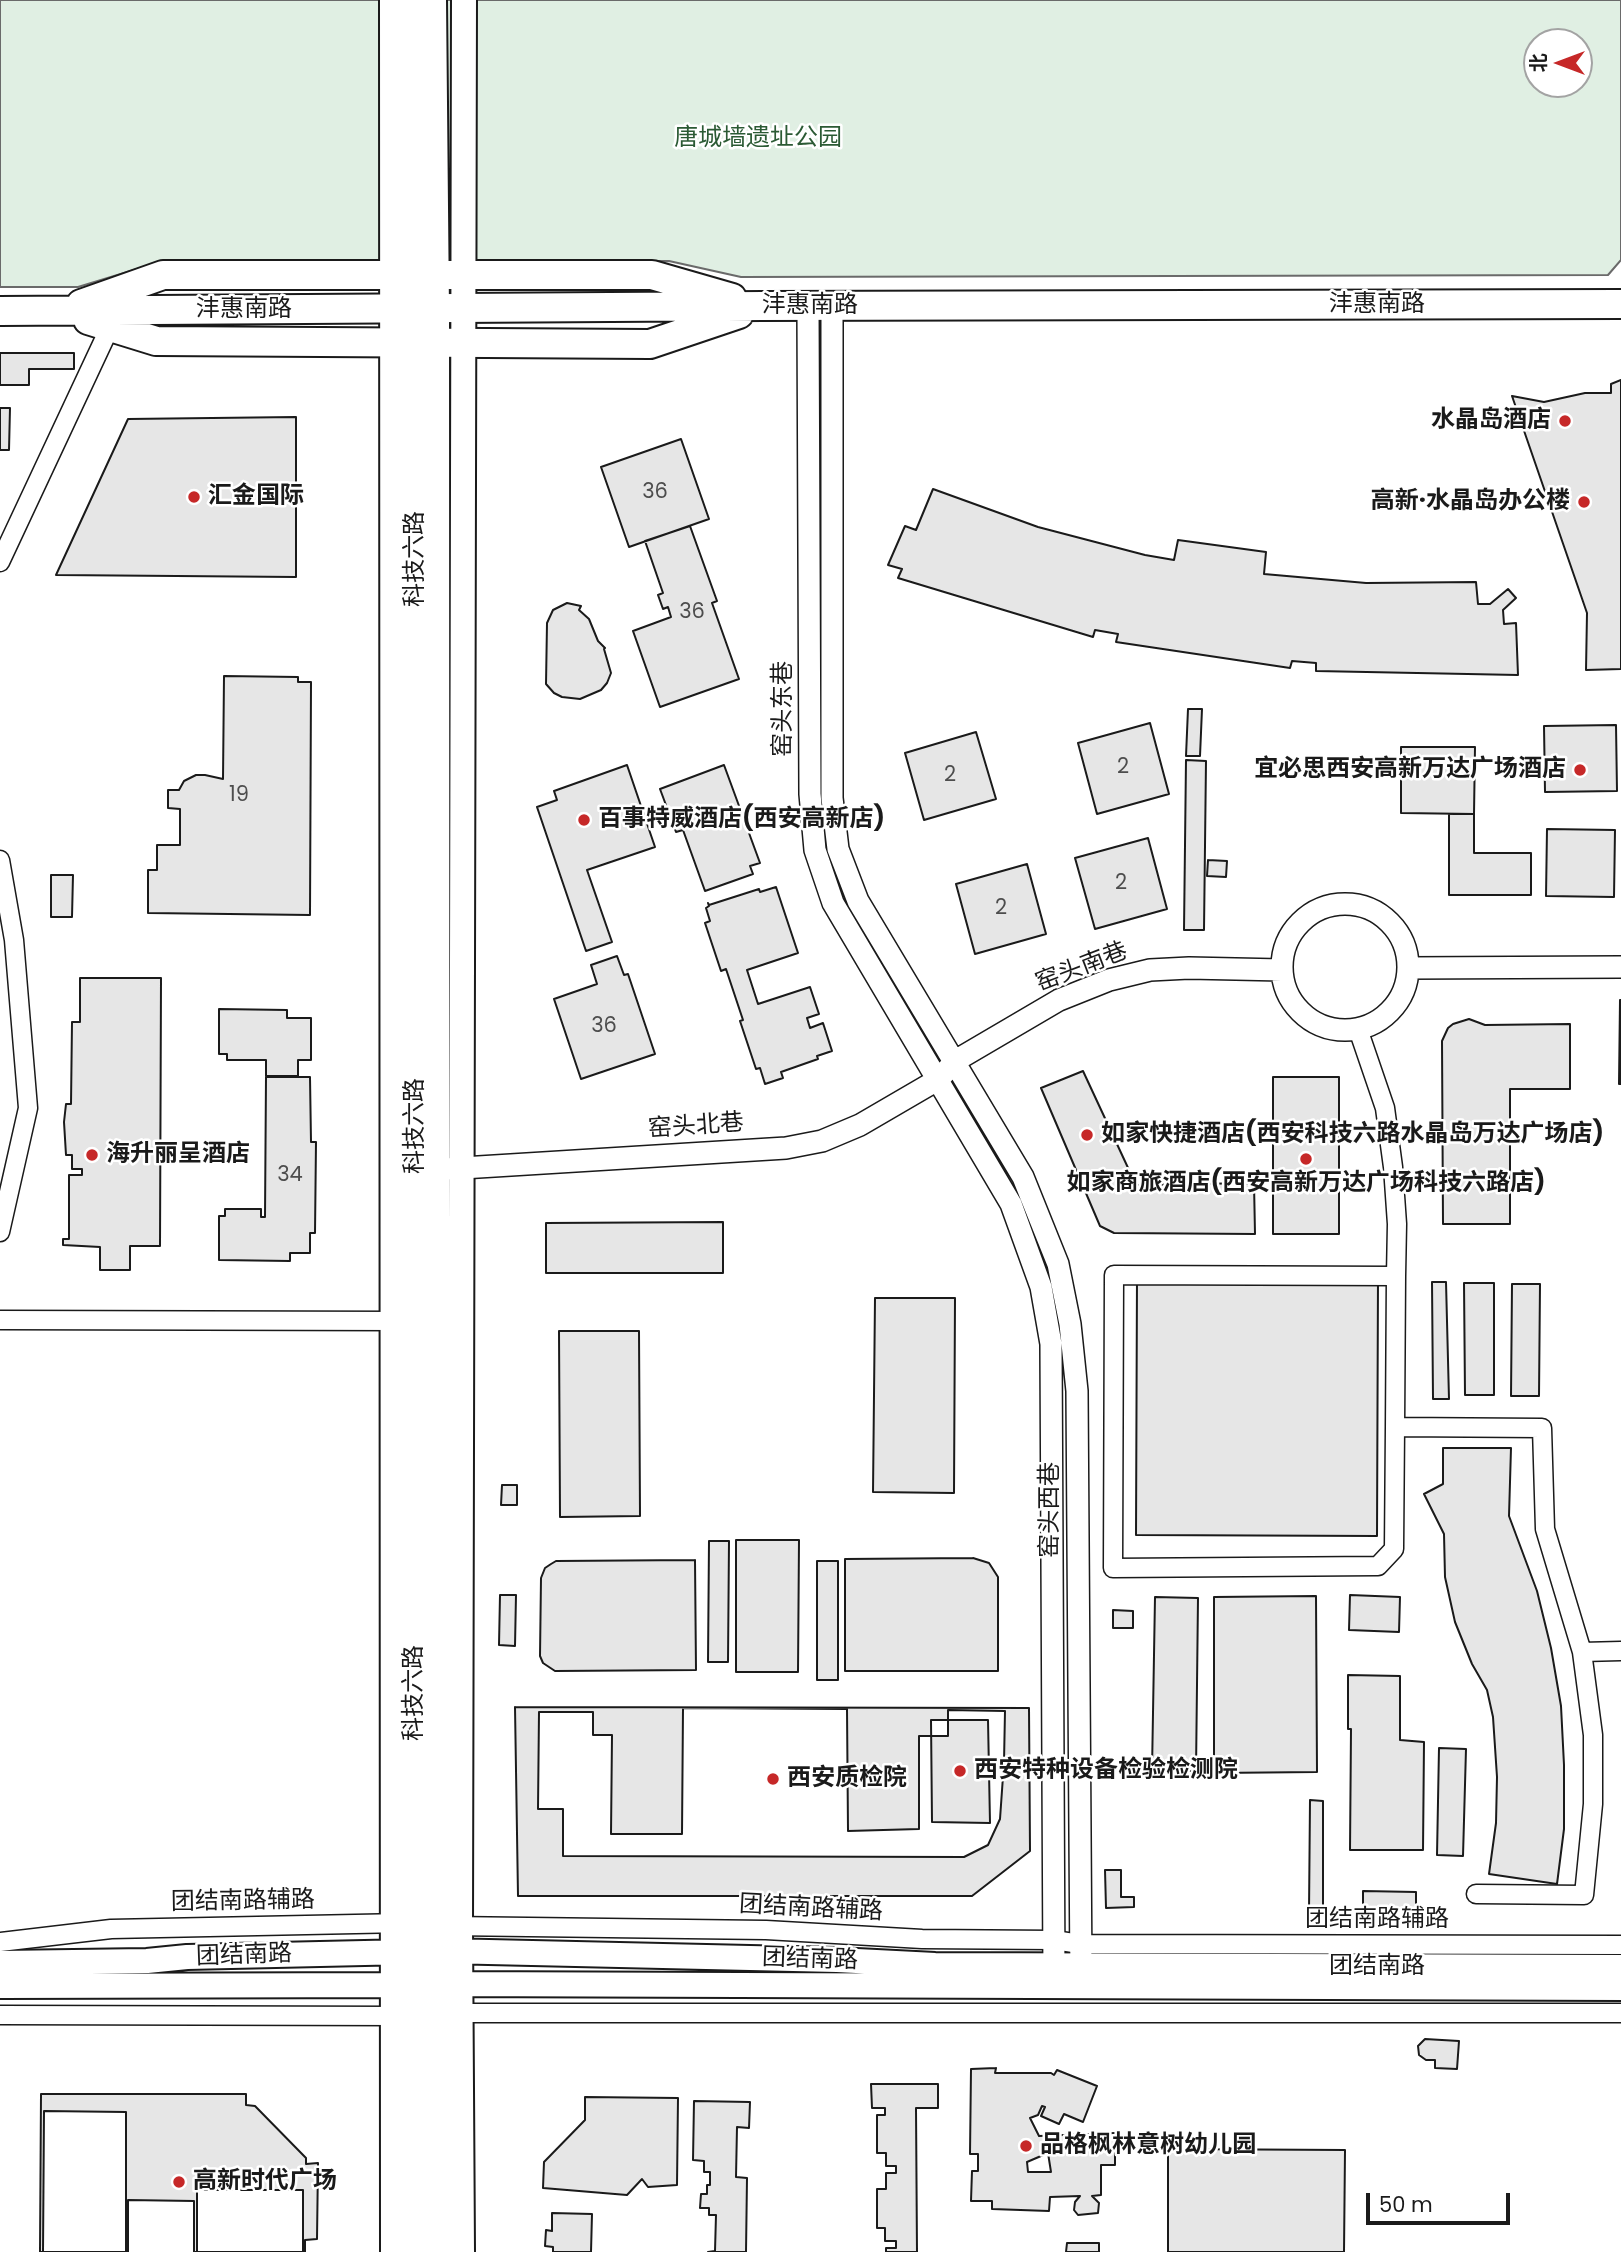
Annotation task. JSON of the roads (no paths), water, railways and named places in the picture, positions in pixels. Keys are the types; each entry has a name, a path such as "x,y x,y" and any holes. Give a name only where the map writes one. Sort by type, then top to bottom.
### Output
{"main road":[{"path":"392,0 427,275 415,1321 427,2014 393,2252"},
{"name":"科技六路","path":"416,0 427,275"},
{"name":"科技六路","path":"416,2252 427,2014 415,1321 426,1170 427,275 434,0"},
{"path":"427,275 464,0"},
{"path":"58,311 163,275 652,275 762,306"},
{"name":"沣惠南路","path":"0,312 762,306 1621,304"},
{"path":"58,311 156,341 650,344 762,306"},
{"path":"426,1925 461,1168 427,343"},
{"name":"团结南路","path":"0,1963 426,1952 837,1960 1054,1975"},
{"name":"团结南路","path":"0,1986 427,1985 1054,1975 1080,1965 1621,1967"},
{"name":"团结南路","path":"1080,1965 1621,1988"},
{"path":"427,2014 462,2252"},
{"name":"科技六路","path":"427,2014 438,2252"}],"street":[{"name":"窑头东巷","path":"820,307 832,798 838,849 858,901 955,1061"},
{"name":"窑头东巷","path":"820,307 810,794 815,850 833,903 939,1079"},
{"path":"0,562 110,327"},
{"path":"0,860 14,940 27,1108 0,1232"},
{"path":"1349,904 1371,909 1388,921 1401,937 1408,968 1402,995 1390,1012 1374,1024 1358,1029 1335,1030 1316,1024 1300,1012 1288,993 1282,970 1284,951 1293,931 1308,916 1328,906 1349,904"},
{"path":"1408,968 1621,967"},
{"name":"窑头南巷","path":"955,1061 1059,1000 1109,981 1150,970 1282,970"},
{"path":"1358,1029 1385,1108 1397,1224 1394,1549 1378,1566 1113,1569 1114,1275 1396,1276"},
{"name":"窑头北巷","path":"426,1170 786,1148 822,1141 860,1125 939,1079 955,1061"},
{"name":"窑头西巷","path":"955,1061 1023,1177 1058,1264 1070,1324 1077,1391 1080,1965"},
{"name":"窑头西巷","path":"939,1079 1011,1203 1041,1287 1052,1344 1054,1975"},
{"path":"0,1320 415,1321"},
{"path":"1395,1427 1542,1428 1545,1529 1582,1652 1593,1735 1593,1804 1584,1895 1476,1894"},
{"path":"1582,1652 1621,1651"},
{"name":"团结南路辅路","path":"0,1942 111,1929 426,1925 766,1930 922,1939 1054,1940 1080,1965 1621,1945"},
{"path":"0,2014 1621,2013"}],"place":[{"name":"水晶岛酒店","path":"1565,421"},
{"name":"汇金国际","path":"194,497"},
{"name":"高新·水晶岛办公楼","path":"1584,502"},
{"name":"宜必思西安高新万达广场酒店","path":"1580,770"},
{"name":"百事特威酒店(西安高新店)","path":"584,820"},
{"name":"如家快捷酒店(西安科技六路水晶岛万达广场店)","path":"1087,1135"},
{"name":"海升丽呈酒店","path":"92,1155"},
{"name":"如家商旅酒店(西安高新万达广场科技六路店)","path":"1306,1159"},
{"name":"西安特种设备检验检测院","path":"960,1771"},
{"name":"西安质检院","path":"773,1779"},
{"name":"品格枫林意树幼儿园","path":"1026,2146"},
{"name":"高新时代广场","path":"179,2182"}],"park label":[{"name":"唐城墙遗址公园","path":"758,139"}]}
